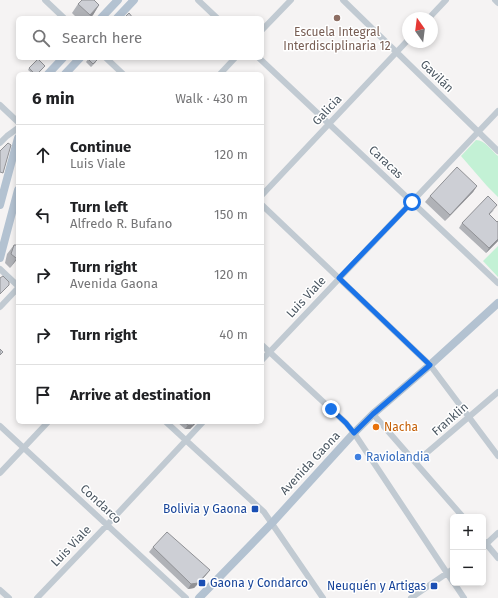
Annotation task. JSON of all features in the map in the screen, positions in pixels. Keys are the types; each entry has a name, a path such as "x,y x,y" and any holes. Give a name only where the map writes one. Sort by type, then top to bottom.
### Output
{"main road":[{"path":"103,16 118,0"},
{"path":"119,16 134,0"},
{"path":"50,72 61,60"},
{"path":"67,72 78,60"},
{"path":"0,205 16,145"},
{"path":"0,258 16,198"},
{"name":"Avenida Gaona","path":"199,598 373,414 430,365 498,303"}],"street":[{"path":"45,0 62,16"},
{"path":"198,0 215,16"},
{"path":"264,28 291,0"},
{"name":"Gavilán","path":"343,0 498,151"},
{"path":"435,12 446,0"},
{"path":"495,0 498,3"},
{"name":"Galicia","path":"264,193 402,47"},
{"path":"108,60 121,72"},
{"path":"222,72 233,60"},
{"name":"Caracas","path":"261,60 498,283"},
{"path":"0,105 16,120"},
{"name":"Luis Viale","path":"264,358 498,110"},
{"path":"0,143 16,129"},
{"path":"264,207 430,365 498,456"},
{"path":"0,269 16,285"},
{"path":"0,307 16,289"},
{"path":"264,347 346,423 450,578"},
{"name":"Franklin","path":"416,462 498,392"},
{"path":"373,414 461,514"},
{"path":"0,473 46,424"},
{"path":"168,424 264,512 323,598"},
{"name":"Luis Viale","path":"37,598 201,424"},
{"name":"Condarco","path":"0,426 186,598"},
{"path":"486,542 498,533"},
{"path":"486,546 498,558"},
{"path":"411,598 450,571"},
{"path":"456,586 464,598"},
{"path":"0,590 9,598"}],"green space":[{"path":"476,140 479,140 485,144 498,156 498,197 461,156"},
{"path":"498,246 498,277 483,261"}],"building":[{"path":"82,0 94,0 99,5 90,15 78,4"},
{"path":"37,60 45,66 39,72 33,72 29,68"},
{"path":"89,60 97,60 93,64"},
{"path":"8,143 11,145 3,173 0,172 0,151"},
{"path":"457,167 477,186 450,215 430,196"},
{"path":"488,196 497,205 489,214 497,222 498,221 498,239 489,248 462,223"},
{"path":"14,245 16,245 16,258 11,254"},
{"path":"3,276 9,282 9,285 0,294 0,278"},
{"path":"167,532 210,570 198,583 191,584 153,547"}],"place":[{"name":"Escuela Integral Interdisciplinaria 12","path":"337,18"},
{"name":"Nacha","path":"376,427"},
{"name":"Raviolandia","path":"358,457"},
{"name":"Bolivia y Gaona","path":"255,509"},
{"name":"Gaona y Condarco","path":"202,583"},
{"name":"Neuquén y Artigas","path":"434,586"}],"route":[{"path":"331,409 354,433 373,414 430,365 339,278 412,202"}]}
